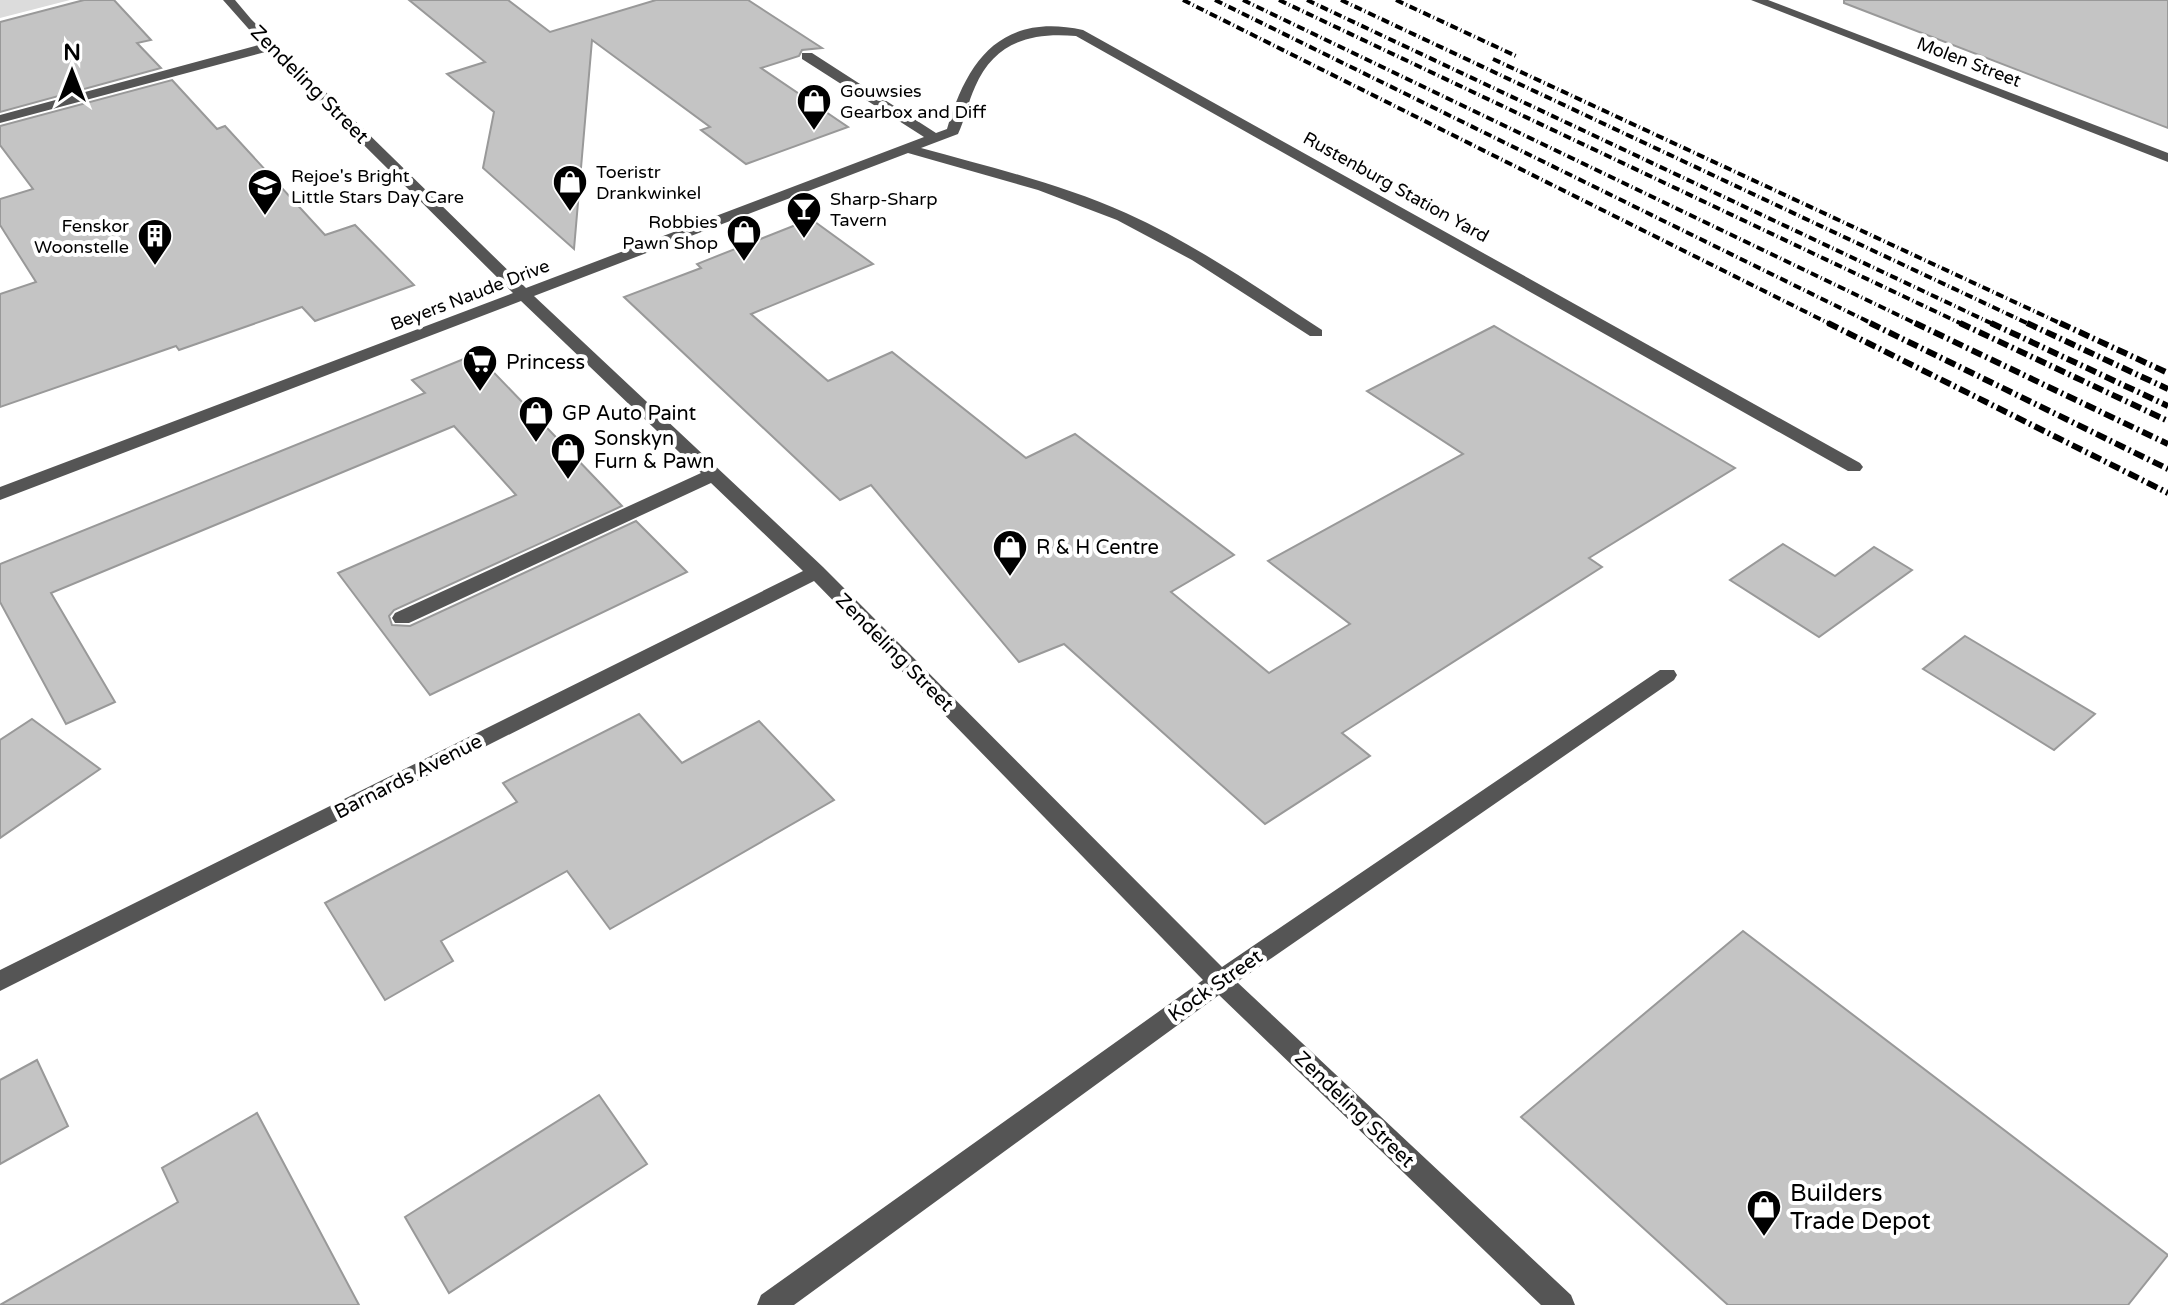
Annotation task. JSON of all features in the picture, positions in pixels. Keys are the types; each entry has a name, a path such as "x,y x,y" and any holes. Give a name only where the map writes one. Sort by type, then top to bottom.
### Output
{"street":[{"name":"Zendeling Street","path":"229,0 271,46 524,295 816,572 1220,981 1561,1305"},
{"name":"Molen Street","path":"1757,0 2168,158"},
{"name":"Rustenburg Station Yard","path":"953,131 966,89 979,68 1010,36 1054,29 1079,33 1854,467"},
{"path":"0,119 271,46"},
{"path":"807,56 935,138"},
{"name":"Beyers Naude Drive","path":"0,494 953,131"},
{"path":"906,148 1037,186 1120,216 1190,252 1316,333"},
{"path":"402,618 713,475"},
{"name":"Barnards Avenue","path":"0,981 816,572"},
{"name":"Kock Street","path":"771,1305 1220,981 1667,675"}],"shaded area":[{"path":"0,0 70,0 0,18"}],"building":[{"path":"84,0 114,0 151,40 137,43 161,68 0,112 0,22"},
{"path":"409,0 508,0 550,32 656,0 748,0 822,48 802,50 799,56 761,68 848,127 746,164 701,130 710,127 592,40 574,249 483,168 494,112 447,74 485,62"},
{"path":"1844,0 2168,0 2168,128 1844,3"},
{"path":"172,80 217,129 225,126 325,235 355,225 414,285 315,321 302,307 179,350 176,346 0,407 0,294 36,282 0,225 0,199 33,189 0,145 0,126"},
{"path":"811,219 873,264 751,314 828,381 892,352 1026,458 1075,434 1234,555 1171,592 1269,673 1350,624 1268,561 1463,454 1367,391 1494,326 1735,468 1589,558 1602,567 1342,733 1370,756 1265,824 1064,644 1019,662 871,485 840,500 624,297 701,268 697,264"},
{"path":"476,354 622,506 394,610 389,616 392,625 410,626 636,521 687,572 430,695 338,573 516,495 454,426 51,593 115,702 66,724 0,602 0,564 425,393 412,380"},
{"path":"1783,544 1835,576 1874,547 1912,570 1819,637 1730,580"},
{"path":"1965,636 2095,714 2054,750 1923,669"},
{"path":"639,714 682,763 759,721 834,800 610,929 567,871 441,941 453,961 385,1000 325,903 517,802 503,783"},
{"path":"32,719 100,769 0,838 0,740"},
{"path":"1743,931 2168,1255 2128,1305 1728,1305 1521,1117"},
{"path":"37,1060 68,1126 0,1164 0,1080"},
{"path":"599,1095 647,1164 449,1293 405,1217"},
{"path":"257,1113 359,1305 0,1305 178,1202 162,1168"}],"railway":[{"path":"1183,0 1832,325"},
{"path":"1215,0 1875,325"},
{"path":"1243,0 1919,325"},
{"path":"1279,0 1964,325"},
{"path":"1307,0 1995,325"},
{"path":"1341,0 2031,325"},
{"path":"1396,0 1516,56"},
{"path":"1493,59 2064,325"},
{"path":"1828,323 1832,325"},
{"path":"1870,323 2168,469"},
{"path":"1915,323 2168,444"},
{"path":"1960,323 2168,421"},
{"path":"1991,323 2168,406"},
{"path":"2027,323 2168,389"},
{"path":"2060,323 2168,373"},
{"path":"1832,325 2168,493"}],"place":[{"name":"Gouwsies Gearbox and Diff","path":"814,132"},
{"name":"Toeristr Drankwinkel","path":"570,213"},
{"name":"Rejoe's Bright Little Stars Day Care","path":"265,217"},
{"name":"Sharp-Sharp Tavern","path":"804,240"},
{"name":"Robbies Pawn Shop","path":"744,263"},
{"name":"Fenskor Woonstelle","path":"155,267"},
{"name":"Princess","path":"480,393"},
{"name":"GP Auto Paint","path":"536,444"},
{"name":"Sonskyn Furn & Pawn","path":"568,481"},
{"name":"R & H Centre","path":"1010,578"},
{"name":"Builders Trade Depot","path":"1764,1238"}]}
